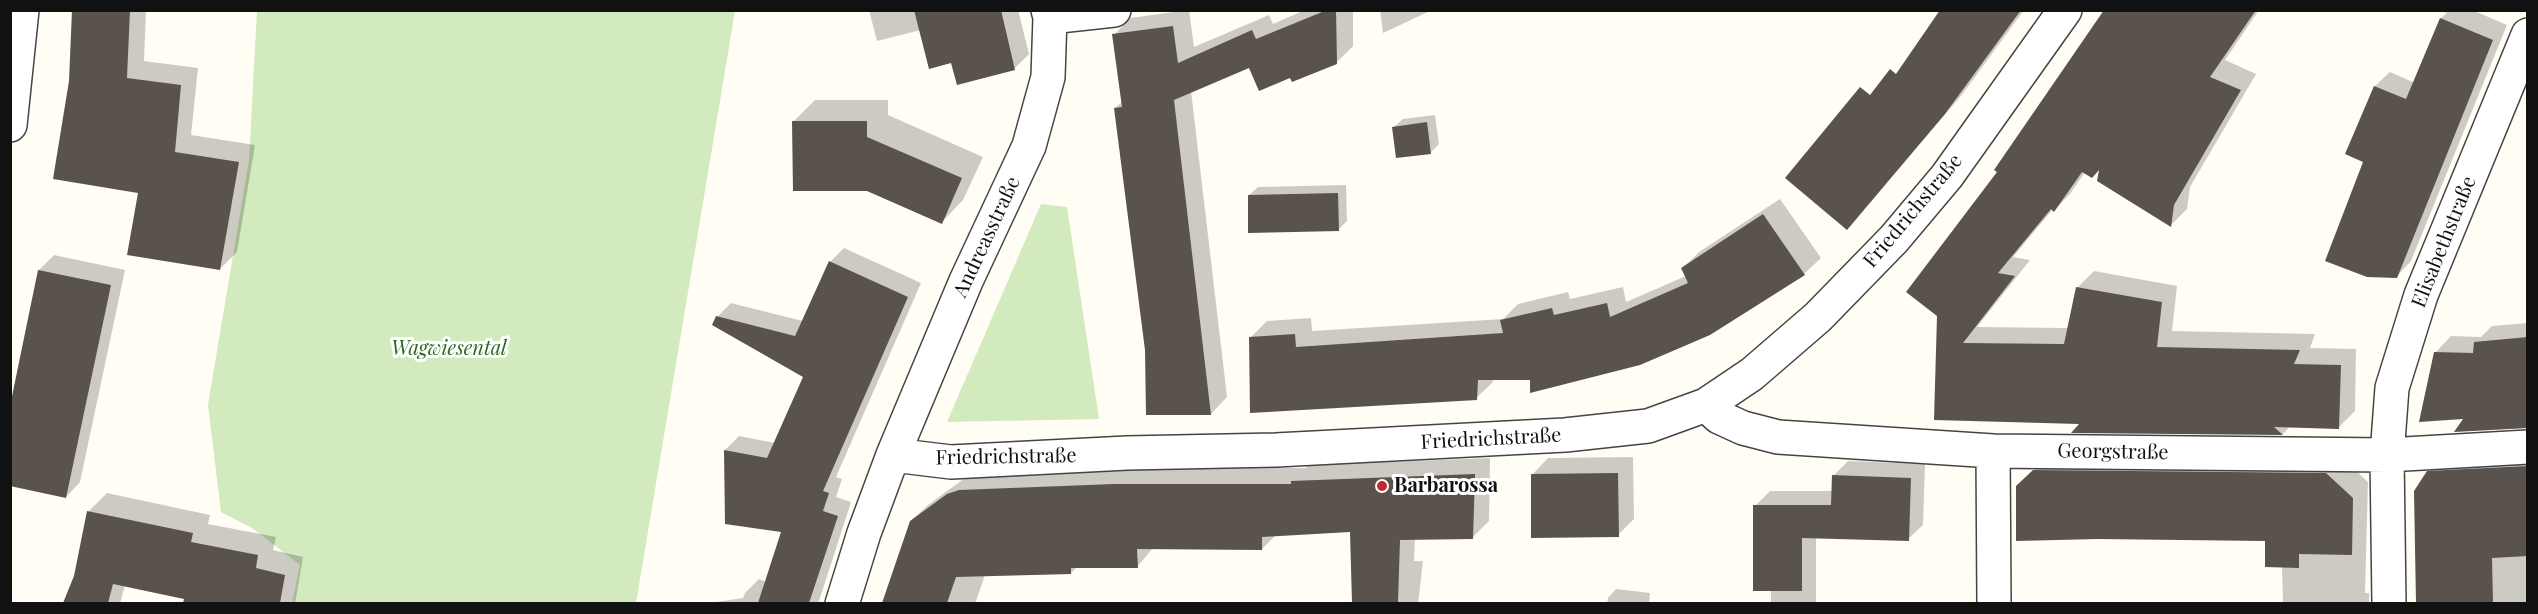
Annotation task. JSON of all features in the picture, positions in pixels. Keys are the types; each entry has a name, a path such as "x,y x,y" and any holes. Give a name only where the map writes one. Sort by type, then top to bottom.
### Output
{"street":[{"path":"10,125 22,10"},
{"path":"1049,14 1114,10"},
{"name":"Friedrichstraße","path":"893,455 951,462 1127,453 1287,450 1554,436 1648,426 1706,405 1752,374 1809,324 1894,239 1947,176 2065,10"},
{"name":"Andreasstraße","path":"893,455 966,281 1029,146 1048,77 1049,14"},
{"name":"Elisabethstraße","path":"2389,603 2387,456 2392,388 2421,295 2528,35"},
{"name":"Georgstraße","path":"1706,405 1719,417 1743,428 1778,437 1993,451 2387,456 2528,447"},
{"path":"1993,451 1994,603"},
{"path":"842,603 864,533 893,455"}],"green space":[{"name":"Wagwiesental","path":"257,11 735,11 636,603 292,603 300,565 252,528 221,512 208,405 249,160"},
{"path":"1041,204 1067,207 1099,419 947,422"}],"building":[{"path":"72,10 130,10 127,78 181,85 175,152 239,162 220,270 127,255 138,193 53,179 69,81"},
{"path":"914,10 1001,10 1015,70 957,85 951,63 929,69"},
{"path":"1327,10 1336,10 1337,64 1292,82 1290,78 1259,91 1249,68 1174,100 1211,415 1146,415 1145,350 1114,108 1122,107 1112,34 1173,26 1178,63 1252,30 1256,39"},
{"path":"1940,10 2021,10 1945,114 1847,230 1785,178 1860,87 1870,95 1890,69 1896,74"},
{"path":"2104,10 2256,10 2210,77 2241,90 2174,205 2171,227 2097,181 2099,170 2092,178 2082,172 2054,212 2051,209 1998,273 2015,276 1963,343 2064,344 2076,287 2162,302 2157,347 2300,350 2294,364 2341,365 2339,429 2274,427 2283,435 2071,433 2079,424 1934,420 1937,316 1906,292 1997,172 1994,170"},
{"path":"2440,18 2493,40 2397,278 2367,277 2325,261 2363,162 2345,154 2374,86 2406,99"},
{"path":"792,121 867,121 867,137 962,178 942,224 867,191 793,191"},
{"path":"1427,122 1431,154 1396,158 1392,127"},
{"path":"1338,193 1339,231 1248,233 1248,195"},
{"path":"1763,214 1805,275 1710,335 1640,365 1530,393 1530,380 1478,380 1477,400 1250,413 1249,337 1295,334 1296,347 1503,333 1500,320 1552,308 1554,315 1607,303 1610,317 1688,283 1681,268"},
{"path":"829,261 908,297 823,491 829,493 823,511 838,516 809,603 758,603 781,532 725,524 724,450 767,458 803,377 712,325 716,316 795,336"},
{"path":"38,270 111,285 66,498 10,486 10,406"},
{"path":"2528,337 2528,428 2454,432 2463,419 2419,422 2434,352 2473,353 2474,342"},
{"path":"2528,466 2528,556 2492,558 2493,603 2416,603 2414,491 2427,471"},
{"path":"2033,470 2326,473 2353,498 2352,555 2299,554 2299,568 2265,567 2265,541 2098,539 2016,541 2016,486"},
{"path":"1618,473 1619,537 1531,538 1531,474"},
{"path":"1475,474 1473,539 1400,540 1398,603 1352,603 1350,532 1262,537 1262,550 1137,549 1138,568 1071,568 1071,574 956,577 947,603 882,603 910,521 947,494 959,490 1114,484 1291,484 1291,481"},
{"path":"1832,475 1911,478 1909,541 1802,538 1802,591 1753,591 1753,505 1831,505"},
{"path":"87,511 193,533 191,542 258,555 256,568 285,575 280,603 183,603 184,599 113,584 108,603 63,603 74,576"}],"place":[{"name":"Barbarossa","path":"1382,486"}]}
